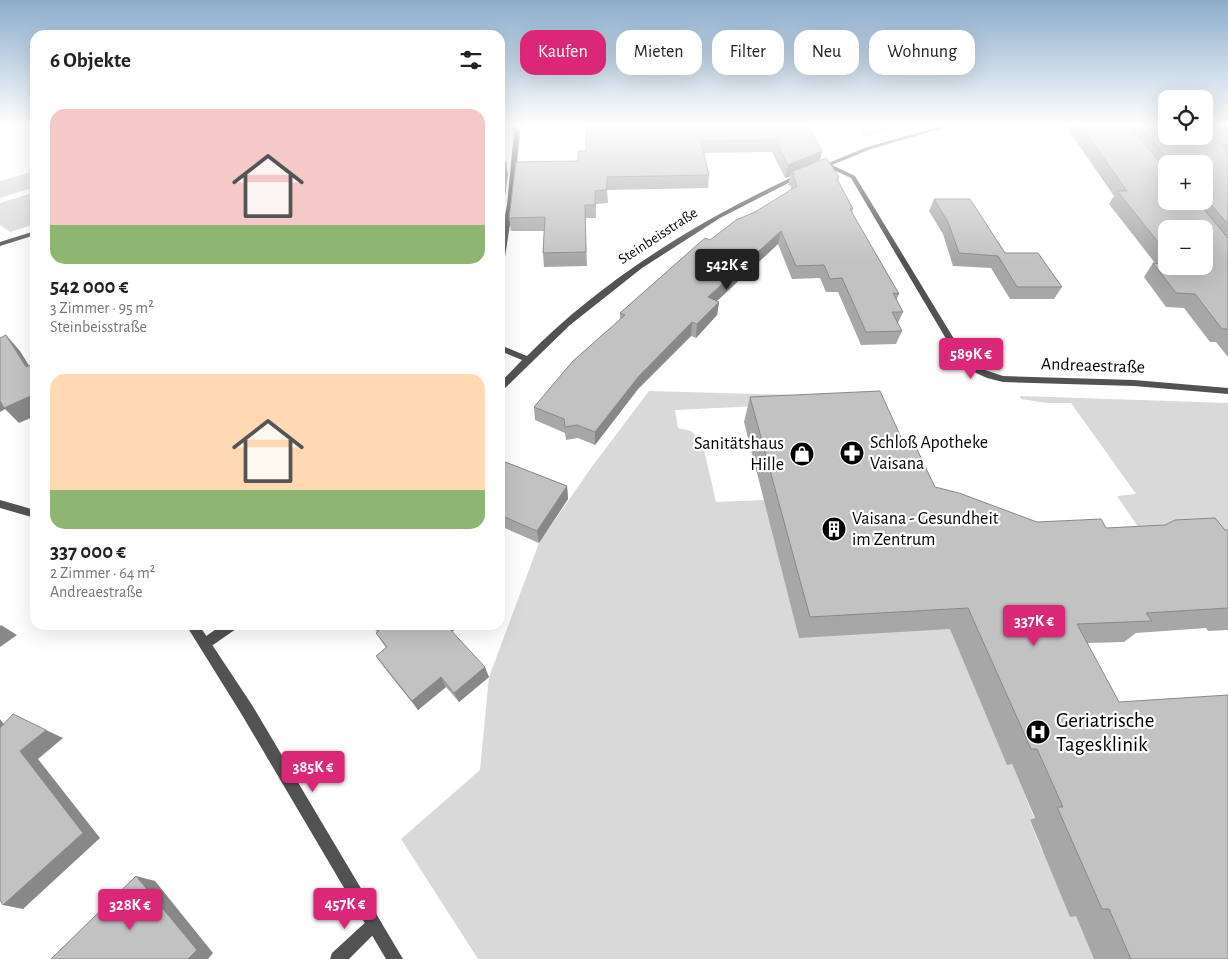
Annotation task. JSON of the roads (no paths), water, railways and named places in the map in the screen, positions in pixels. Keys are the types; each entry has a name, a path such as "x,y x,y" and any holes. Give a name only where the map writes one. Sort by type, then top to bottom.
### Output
{"street":[{"path":"505,234 513,171"},
{"name":"Steinbeisstraße","path":"505,383 527,359 615,284 674,242 749,199 813,171"},
{"name":"Andreaestraße","path":"841,171 853,177 959,354 971,367 987,376 1003,379 1134,383 1228,391"},
{"path":"0,244 30,235"},
{"path":"505,350 527,359"},
{"path":"0,504 30,513"},
{"path":"196,630 206,643 395,959"},
{"path":"206,643 225,630"},
{"path":"338,959 374,924"}],"place":[{"name":"Schloß Apotheke Vaisana","path":"852,453"},
{"name":"Sanitätshaus Hille","path":"802,454"},
{"name":"Vaisana - Gesundheit im Zentrum","path":"834,529"},
{"name":"Geriatrische Tagesklinik","path":"1038,732"}]}
